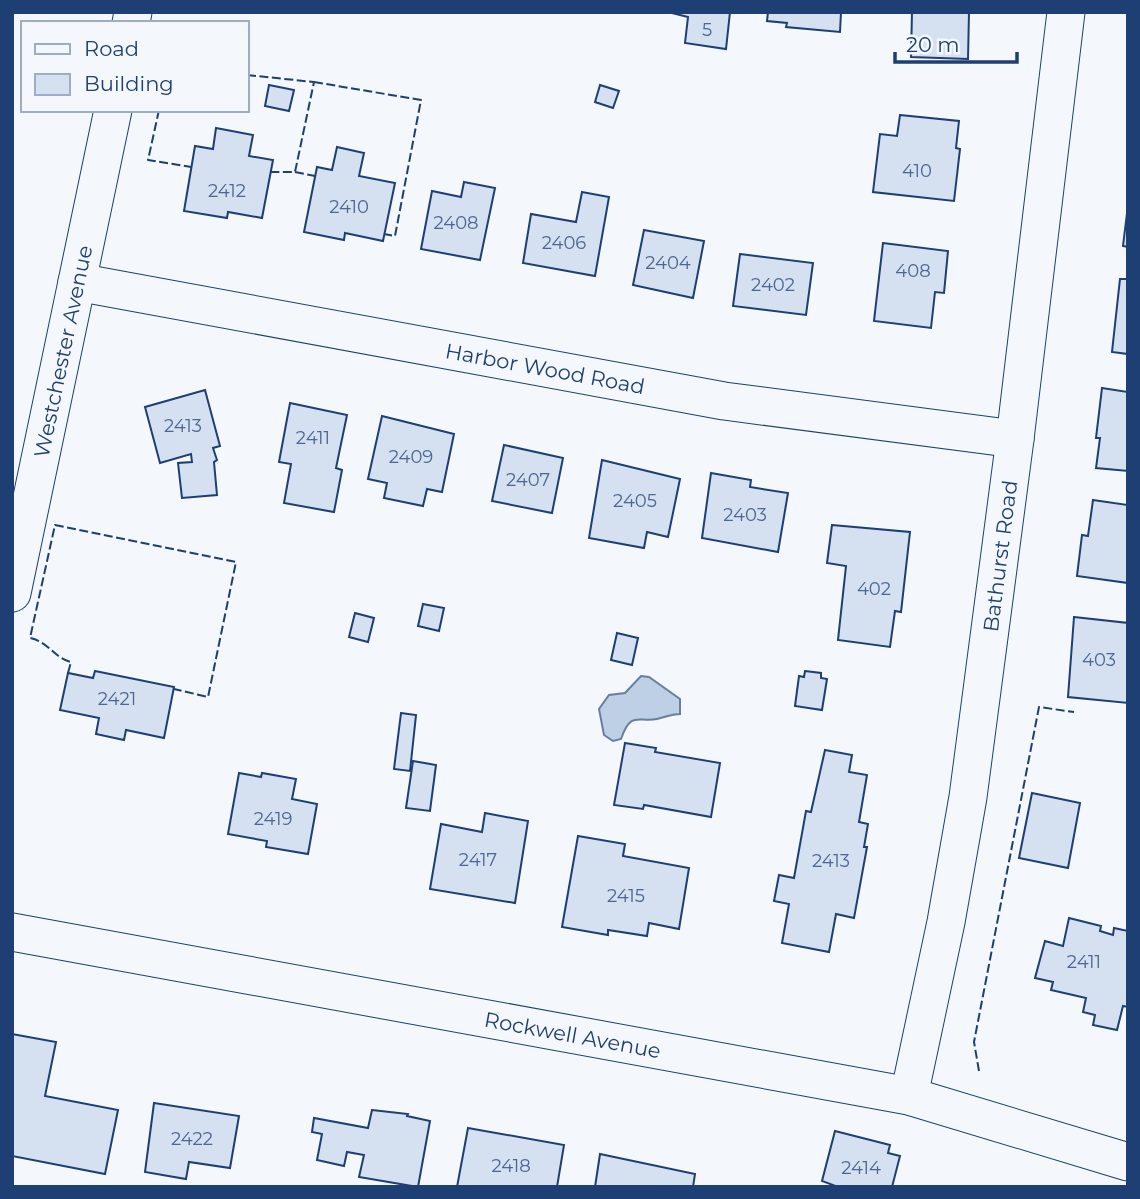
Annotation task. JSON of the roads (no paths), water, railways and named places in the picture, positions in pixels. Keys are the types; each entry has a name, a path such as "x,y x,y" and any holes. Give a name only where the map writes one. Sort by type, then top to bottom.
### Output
{"street":[{"name":"Bathurst Road","path":"909,1096 946,922 968,797 1015,439 1066,12"},
{"name":"Westchester Avenue","path":"12,593 113,112"},
{"name":"Harbor Wood Road","path":"77,282 724,401 1015,439"},
{"name":"Rockwell Avenue","path":"12,932 909,1096 1128,1162"}],"water":[{"path":"641,676 649,677 680,699 680,714 632,721 621,739 613,741 604,735 599,709 609,695 625,693"}]}
